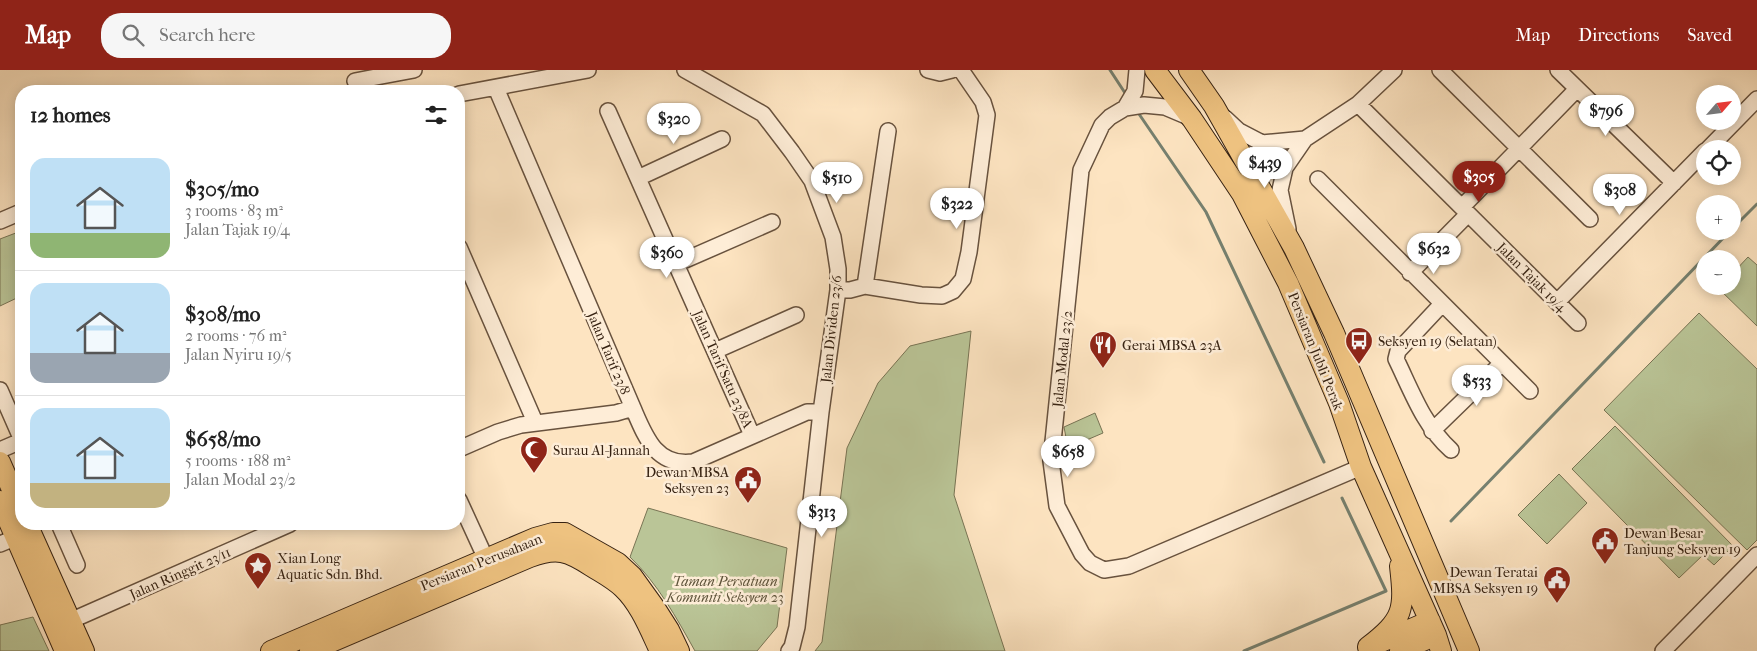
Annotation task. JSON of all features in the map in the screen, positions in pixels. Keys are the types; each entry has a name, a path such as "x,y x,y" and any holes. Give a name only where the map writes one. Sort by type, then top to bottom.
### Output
{"main road":[{"name":"Persiaran Jubli Perak","path":"1155,70 1192,119 1242,194 1288,283 1339,403 1362,467 1438,633"},
{"name":"Persiaran Jubli Perak","path":"1189,70 1214,106 1294,248 1334,334 1445,591 1466,645"},
{"path":"1362,467 1372,453 1378,439"},
{"path":"0,462 15,496"},
{"path":"1362,467 1380,468 1394,474"},
{"path":"0,500 15,528"},
{"name":"Persiaran Perusahaan","path":"271,651 535,538 553,533 565,533 618,563 632,576 669,630 679,651"},
{"path":"18,534 70,621 84,651"},
{"path":"18,534 65,651"},
{"path":"1364,649 1388,632 1397,620 1403,604 1397,544"},
{"name":"Persiaran Perusahaan","path":"310,651 530,557 559,550 574,556 624,589 636,604 660,651"},
{"path":"1400,651 1438,633 1445,613 1445,591"},
{"path":"1364,649 1438,633 1466,645"}],"street":[{"path":"355,81 414,70"},
{"path":"465,93 588,70"},
{"name":"Jalan Dividen 23/6","path":"685,70 763,114 812,181 833,237 838,269 838,290 821,412 797,627 792,647 789,651"},
{"path":"928,70 940,73 952,70"},
{"path":"838,290 850,290 865,286 921,295 942,296 953,291 963,279 988,114 983,102 960,70"},
{"name":"Jalan Modal 23/2","path":"1125,108 1135,90 1137,70"},
{"path":"1294,248 1288,230 1280,190 1285,168 1305,139 1358,104 1394,70"},
{"path":"1440,70 1590,219"},
{"path":"1558,70 1674,183"},
{"name":"Jalan Tarif 23/8","path":"496,88 633,408 647,439 656,451 669,460 682,464 693,462 807,412 821,412"},
{"path":"1410,273 1519,148 1577,89"},
{"path":"1717,140 1757,98"},
{"name":"Jalan Tajak 19/4","path":"1358,104 1578,323"},
{"name":"Jalan Modal 23/2","path":"1192,119 1165,107 1144,105 1125,108 1110,117 1102,125 1081,170 1051,461 1057,506 1082,554 1090,563 1104,570 1129,566 1362,467"},
{"path":"1214,106 1239,132 1262,143 1305,139"},
{"name":"Jalan Tarif Satu 23/8A","path":"608,111 752,435"},
{"path":"865,286 888,131"},
{"path":"638,178 722,139"},
{"path":"1557,302 1696,161"},
{"path":"1318,179 1410,273 1530,390"},
{"path":"0,221 15,215"},
{"path":"676,264 772,222"},
{"path":"465,261 535,422"},
{"path":"1442,304 1398,351 1396,360 1432,431 1452,450"},
{"path":"715,351 796,316"},
{"path":"1432,431 1502,363"},
{"path":"0,390 15,425"},
{"path":"465,446 498,432 535,422 552,422 633,408"},
{"path":"0,450 15,442"},
{"path":"465,513 486,559"},
{"path":"62,530 77,565"},
{"name":"Jalan Ringgit 23/11","path":"70,621 276,530"},
{"path":"1663,651 1757,556"}],"green space":[{"path":"15,233 15,299 0,306 0,239"},
{"path":"1748,257 1757,265 1757,326 1725,295 1741,295 1741,264"},
{"path":"1699,313 1757,369 1757,540 1747,550 1604,410"},
{"path":"971,331 954,495 1005,651 815,651 822,642 847,448 878,383 910,346"},
{"path":"1095,413 1103,433 1068,448 1064,427"},
{"path":"1615,426 1733,546 1714,565 1703,555 1679,578 1572,469"},
{"path":"1559,474 1587,503 1547,544 1518,515"},
{"name":"Taman Persatuan Komuniti Seksyen 23","path":"648,508 787,548 777,627 757,651 695,651 658,590 630,557"},
{"path":"33,617 49,651 0,651 0,625"}],"waterway":[{"path":"1110,70 1127,96"},
{"path":"1139,114 1206,212 1324,462"},
{"path":"1741,220 1757,204"},
{"path":"1451,521 1721,240"},
{"path":"1244,651 1386,591 1342,498"}],"place":[{"name":"Seksyen 19 (Selatan)","path":"1359,365"},
{"name":"Gerai MBSA 23A","path":"1103,369"},
{"name":"Surau Al-Jannah","path":"534,474"},
{"name":"Dewan MBSA Seksyen 23","path":"748,504"},
{"name":"Dewan Besar Tanjung Seksyen 19","path":"1605,565"},
{"name":"Xian Long Aquatic Sdn. Bhd.","path":"258,590"},
{"name":"Dewan Teratai MBSA Seksyen 19","path":"1557,604"}]}
